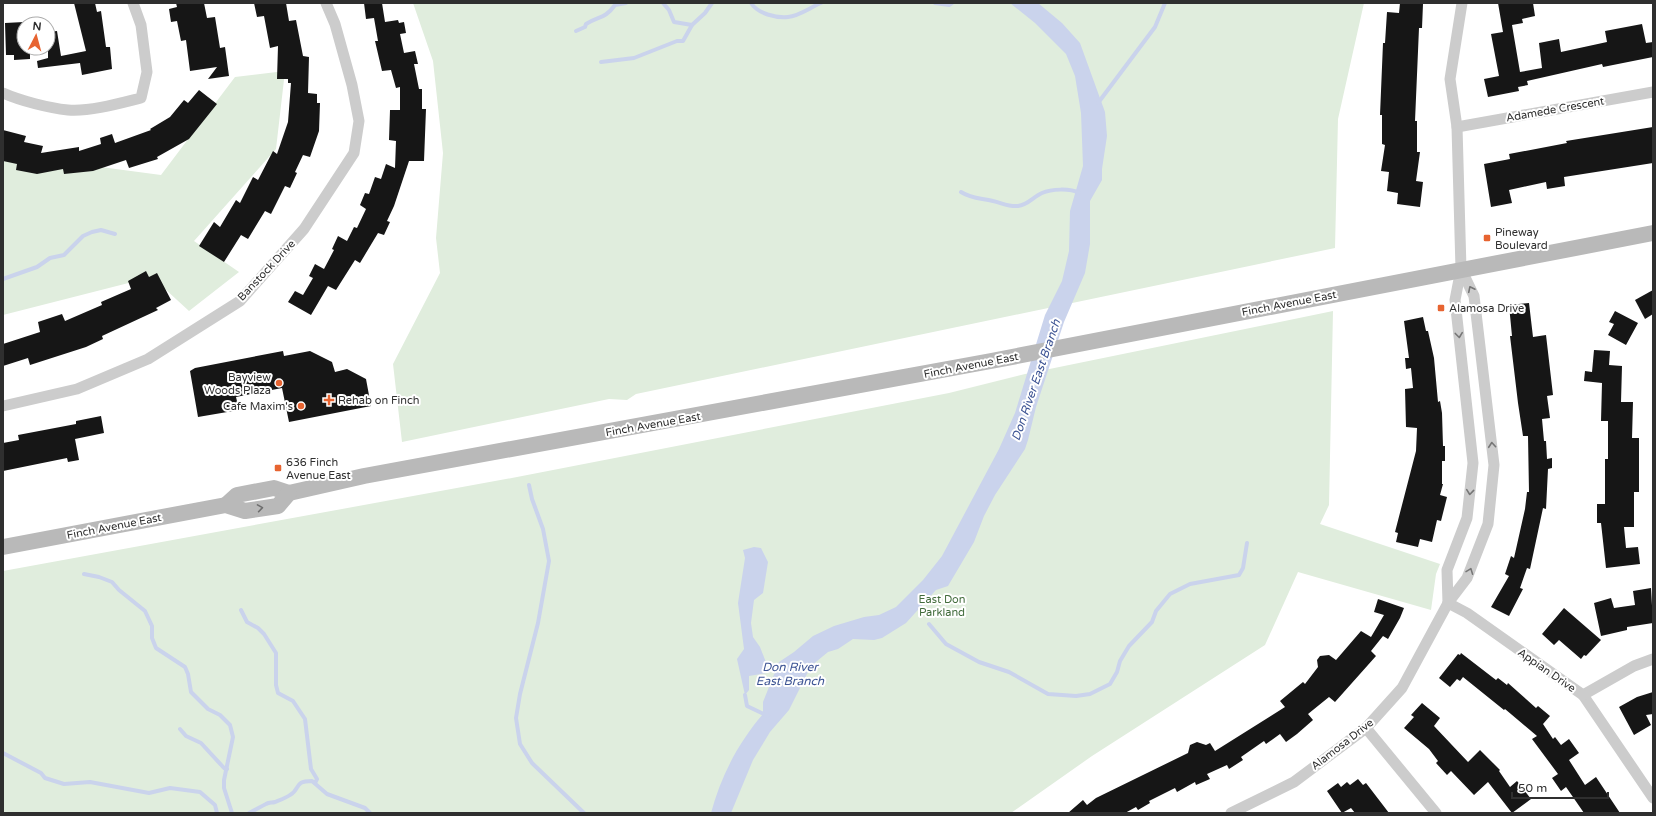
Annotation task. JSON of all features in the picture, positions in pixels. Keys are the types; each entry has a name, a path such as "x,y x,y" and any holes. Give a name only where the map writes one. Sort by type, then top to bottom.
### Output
{"main road":[{"name":"Finch Avenue East","path":"3,547 226,505 245,511 278,506 289,493 364,476 991,361 1653,233"}],"street":[{"path":"3,93 15,98 69,110 111,105 141,98 146,72 141,25 133,3"},
{"name":"Banstock Drive","path":"3,406 77,389 148,359 240,301 304,229 354,153 359,121 352,85 336,24 326,3"},
{"path":"1461,269 1457,127 1450,79 1462,3"},
{"name":"Adamede Crescent","path":"1457,127 1653,92"},
{"name":"Alamosa Drive","path":"1448,603 1448,570 1467,518 1473,463 1455,300 1461,269"},
{"name":"Alamosa Drive","path":"1232,813 1294,782 1366,728 1402,688 1448,603 1467,578 1488,524 1494,465 1474,296 1461,269"},
{"name":"Appian Drive","path":"1448,603 1467,613 1583,695 1653,798"},
{"path":"1583,695 1634,666 1653,659"},
{"path":"1366,728 1436,813"}],"green space":[{"path":"413,3 1364,3 1338,119 1335,248 636,394 627,400 609,399 402,442 393,364 440,273 436,238 443,153 433,61"},
{"path":"285,71 276,149 194,241 239,272 189,311 152,277 3,315 3,154 161,175 235,77"},
{"name":"East Don Parkland","path":"1333,311 1329,505 1320,524 1440,564 1436,574 1431,610 1298,572 1265,645 1092,756 1011,813 3,813 3,571 517,477 949,393 1025,374"}],"water":[{"name":"Don River East Branch","path":"1010,3 1038,3 1062,23 1080,43 1105,112 1107,136 1102,169 1102,180 1090,201 1090,244 1085,273 1064,322 1036,407 1025,449 995,495 984,516 974,542 948,586 936,590 906,623 882,638 874,640 853,639 838,649 828,652 811,666 789,710 770,732 753,760 731,813 711,813 715,799 731,760 746,736 763,714 763,702 779,662 813,636 834,626 864,617 879,615 896,607 923,580 942,556 999,449 1015,413 1045,315 1062,281 1069,251 1070,211 1083,166 1081,113 1075,76 1066,54 1035,23"},
{"path":"754,547 761,548 768,562 763,593 754,600 751,623 753,637 760,647 769,670 767,673 749,676 749,690 745,695 737,659 744,649 738,603 745,558 743,550"}],"building":[{"path":"74,3 95,3 97,12 101,11 106,47 110,47 112,69 82,75 80,63 38,68 37,61 48,58 48,56 56,56 56,31 61,56 86,51"},
{"path":"176,3 204,3 207,18 215,17 220,48 225,47 229,76 208,79 217,67 190,71 186,40 181,41 177,21 171,22 169,9 177,7"},
{"path":"254,3 286,3 289,21 296,20 303,56 309,57 308,93 317,94 317,103 320,103 319,131 310,157 303,155 295,172 297,173 290,188 285,186 271,214 265,211 248,239 241,235 224,262 199,246 214,222 220,227 236,200 240,203 253,177 258,180 273,151 277,154 288,122 291,83 288,83 288,79 277,79 278,46 270,48 264,16 257,17"},
{"path":"364,3 382,3 385,22 398,20 399,23 404,22 406,33 400,34 404,53 415,51 418,64 414,64 419,89 422,89 422,109 426,109 424,161 409,161 394,206 387,221 390,222 384,235 378,233 360,263 355,260 336,290 328,286 311,315 288,302 295,291 303,295 313,278 309,276 315,264 324,269 334,250 332,249 338,236 347,241 354,227 357,228 366,209 360,205 365,193 369,194 375,177 381,179 386,164 395,168 396,141 389,140 390,110 400,110 400,87 396,88 391,70 382,71 375,41 378,41 374,18 366,19"},
{"path":"1400,3 1423,4 1422,28 1419,28 1415,121 1417,121 1417,152 1420,152 1416,181 1423,182 1420,207 1397,204 1398,193 1387,191 1389,172 1381,171 1385,145 1382,144 1382,115 1380,115 1383,43 1385,43 1387,12 1399,13"},
{"path":"1498,3 1533,3 1535,16 1522,19 1523,23 1512,25 1520,72 1542,68 1539,43 1559,39 1561,52 1607,42 1605,31 1642,24 1646,43 1653,42 1653,57 1603,67 1602,64 1527,81 1528,85 1518,87 1519,91 1488,97 1484,79 1499,76 1491,34 1503,32"},
{"path":"16,22 16,56 30,56 30,59 14,60 14,55 6,55 5,23"},
{"path":"199,90 217,104 189,139 157,157 158,159 129,168 126,160 93,171 64,174 63,169 37,174 16,170 17,164 3,161 3,130 26,136 24,142 43,146 41,153 79,147 79,151 101,144 100,138 112,134 115,143 151,130 150,129 170,117 184,100 188,103"},
{"path":"1653,127 1653,163 1564,177 1565,186 1547,189 1546,182 1509,190 1512,203 1491,207 1484,164 1510,159 1509,154 1567,143 1566,141"},
{"path":"146,271 149,277 157,273 171,300 156,308 158,310 102,336 103,339 86,347 30,365 28,358 3,366 3,344 40,332 38,322 62,314 65,321 102,305 101,302 131,289 128,281"},
{"path":"1653,290 1653,314 1645,319 1635,300"},
{"path":"1529,303 1533,337 1546,335 1553,395 1547,396 1550,418 1542,419 1544,441 1546,441 1547,459 1552,458 1552,468 1548,469 1546,509 1543,508 1530,569 1527,568 1520,588 1523,589 1509,616 1491,607 1509,576 1505,574 1511,556 1514,558 1525,509 1527,492 1529,492 1528,436 1523,436 1518,403 1510,336 1512,336 1509,305"},
{"path":"1615,311 1638,323 1626,345 1608,335 1614,324 1609,322"},
{"path":"1423,317 1426,331 1428,331 1434,358 1438,402 1440,401 1442,413 1445,461 1442,461 1443,484 1440,495 1447,497 1441,521 1437,520 1432,542 1420,539 1418,547 1396,542 1398,533 1395,532 1416,451 1417,428 1406,427 1405,389 1413,388 1411,368 1406,369 1405,358 1409,358 1404,321"},
{"path":"1594,350 1610,351 1609,365 1622,366 1621,402 1633,402 1632,438 1639,438 1639,492 1634,492 1634,527 1624,527 1626,548 1638,547 1640,564 1606,568 1601,523 1597,523 1597,504 1605,504 1605,459 1608,459 1608,421 1601,421 1602,383 1584,381 1585,371 1592,372"},
{"name":"Bayview Woods Plaza","path":"283,351 284,356 310,351 332,362 335,372 347,369 366,379 371,406 289,422 282,388 236,397 239,410 198,417 190,371 195,368"},
{"path":"101,416 104,433 75,439 79,460 68,462 67,458 3,471 3,443 19,440 18,435 76,424 76,421"},
{"path":"1651,588 1653,623 1627,627 1627,630 1601,636 1594,603 1611,598 1614,608 1635,605 1633,591"},
{"path":"1378,599 1404,608 1388,639 1383,636 1371,651 1376,656 1335,702 1329,697 1308,714 1313,720 1286,742 1280,734 1266,744 1264,741 1241,757 1243,760 1229,769 1227,765 1207,774 1210,779 1196,785 1195,782 1177,792 1175,788 1149,801 1150,803 1138,810 1136,807 1125,813 1068,813 1083,800 1087,805 1096,798 1188,753 1190,745 1197,742 1206,745 1210,743 1215,751 1285,707 1280,701 1303,682 1305,684 1318,667 1317,660 1320,656 1329,655 1336,660 1361,631 1371,637 1384,615 1374,612"},
{"path":"1564,608 1601,640 1586,656 1584,655 1581,659 1559,640 1554,645 1542,634"},
{"path":"1461,653 1496,680 1498,678 1507,685 1508,683 1536,708 1538,706 1550,716 1543,724 1553,739 1555,737 1561,745 1569,739 1579,753 1569,760 1585,785 1596,777 1620,813 1584,813 1566,787 1561,791 1552,778 1558,774 1532,739 1537,736 1463,677 1460,681 1457,679 1450,687 1439,678 1458,654 1460,655"},
{"path":"1653,692 1653,714 1646,715 1651,725 1634,735 1619,707 1637,697"},
{"path":"1422,703 1440,718 1434,726 1468,762 1480,750 1500,770 1499,771 1510,787 1517,781 1531,799 1512,813 1488,782 1474,795 1451,771 1447,775 1436,763 1438,761 1429,749 1404,728 1414,717 1411,715"},
{"path":"1358,779 1363,785 1366,783 1389,813 1355,813 1351,808 1342,813 1327,791 1338,783 1341,787 1347,782 1350,785"}],"waterway":[{"path":"576,31 585,27 586,24 591,21 605,15 615,5 626,3"},
{"path":"663,3 669,10 674,22 692,25"},
{"path":"601,62 634,58 677,41 683,41 692,25 705,13 712,3"},
{"path":"751,3 763,13 783,17 796,15 821,3"},
{"path":"935,3 949,5 952,3"},
{"path":"1098,103 1155,27 1165,3"},
{"path":"961,192 973,197 1015,206 1025,204 1039,195 1050,191 1066,190 1079,193"},
{"path":"3,279 37,267 50,258 64,255 83,236 92,232 101,230 115,234"},
{"path":"529,485 532,499 543,529 549,561 538,623 520,694 516,718 520,744 532,763 584,813"},
{"path":"929,624 946,644 979,662 1009,672 1048,694 1076,696 1090,694 1110,684 1117,672 1120,661 1129,646 1152,622 1156,611 1170,594 1190,584 1239,575 1243,568 1247,543"},
{"path":"84,574 99,577 112,582 119,590 145,611 152,626 152,638 156,648 185,667 188,674 191,692 208,709 220,715 230,725 233,737 224,780 224,788 232,813"},
{"path":"241,610 247,622 258,628 264,634 276,653 276,685 278,693 293,701 305,719 311,769 317,779 315,783"},
{"path":"745,695 747,706 768,716"},
{"path":"180,729 186,736 201,743 224,768 227,769"},
{"path":"3,753 41,773 45,778 64,784 90,782 149,793 170,788 200,792 215,805 217,813"},
{"path":"249,813 267,803 283,799 293,793 302,782 306,781 312,781 327,794 365,808 370,813"}],"place":[{"name":"Pineway Boulevard","path":"1487,238"},
{"name":"Alamosa Drive","path":"1441,308"},
{"name":"Bayview Woods Plaza","path":"279,383"},
{"name":"Rehab on Finch","path":"329,400"},
{"name":"Cafe Maxim's","path":"301,406"},
{"name":"636 Finch Avenue East","path":"278,468"}]}
